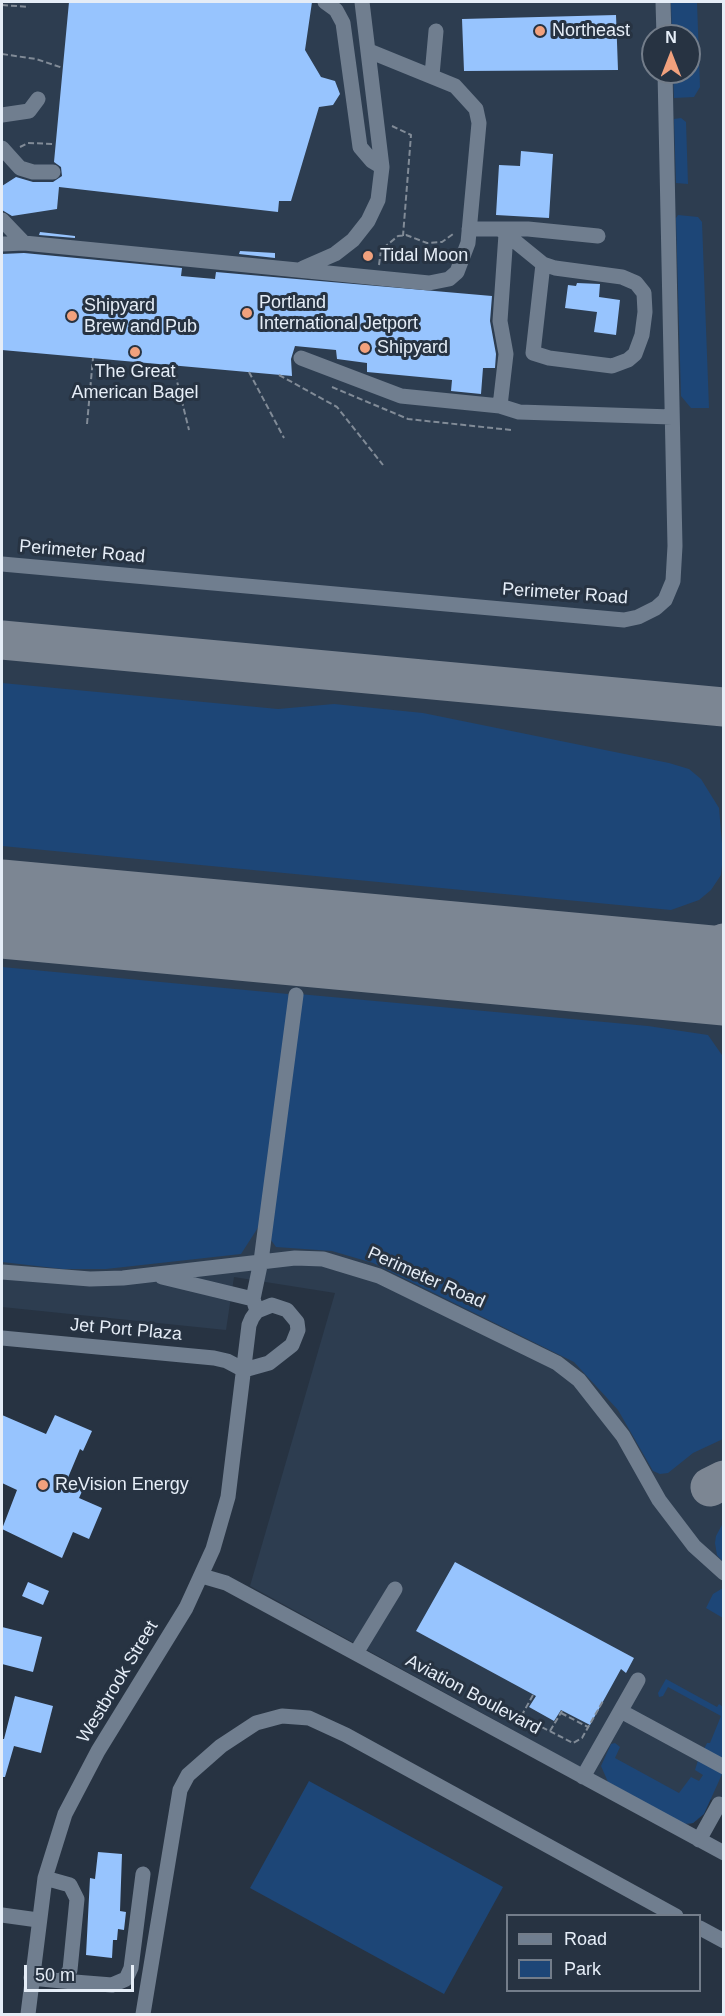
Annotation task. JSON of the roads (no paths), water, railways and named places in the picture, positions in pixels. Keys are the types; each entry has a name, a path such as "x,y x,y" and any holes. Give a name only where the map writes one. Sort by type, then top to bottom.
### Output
{"street":[{"path":"325,2 336,10 344,23 360,147 372,161 382,167"},
{"path":"298,270 335,254 354,240 368,221 378,200 382,167 362,2"},
{"path":"663,2 664,24"},
{"path":"432,75 436,31"},
{"path":"2,244 24,243 429,283 449,279 462,263 463,229 479,123 476,109 455,86 369,51"},
{"name":"Perimeter Road","path":"2,564 624,620 638,617 665,600 673,581 665,84"},
{"path":"2,115 29,111 38,99"},
{"path":"5,152 20,168 33,172 52,172"},
{"path":"2,220 24,243"},
{"path":"463,229 598,236"},
{"path":"500,406 506,354 500,321 503,232"},
{"path":"503,232 543,264 555,268 622,277 636,283 644,293 645,312 642,335 635,354 628,360 612,366 549,358 533,353 543,264"},
{"path":"301,358 401,396 500,406 519,412 672,417"},
{"name":"Westbrook Street","path":"28,2014 45,1878 65,1814 98,1751 186,1608 213,1549 228,1497 249,1325 255,1305 296,995"},
{"name":"Perimeter Road","path":"2,1272 90,1279 152,1275 295,1258 323,1259 355,1267 557,1363 579,1380 623,1436 659,1500 694,1546 723,1573"},
{"path":"152,1275 255,1305 272,1305 287,1310 297,1322 296,1338 292,1345 269,1364 244,1370"},
{"name":"Jet Port Plaza","path":"2,1338 214,1358 227,1361 244,1370"},
{"name":"Aviation Boulevard","path":"202,1576 226,1583 723,1853"},
{"path":"356,1653 395,1589"},
{"path":"583,1777 638,1680"},
{"path":"628,1715 723,1767"},
{"path":"143,2014 180,1790 188,1775 221,1746 256,1723 282,1716 309,1718 346,1735 672,1914"},
{"path":"699,1839 720,1804"},
{"path":"31,1978 112,1984 126,1979 131,1968 143,1875"},
{"path":"45,1878 70,1885 77,1899 70,1970 62,1981"},
{"path":"2,1916 38,1920"},
{"path":"701,1929 723,1941"}],"place":[{"name":"Northeast","path":"540,31"},
{"name":"Tidal Moon","path":"368,256"},
{"name":"Portland International Jetport","path":"247,313"},
{"name":"Shipyard Brew and Pub","path":"72,316"},
{"name":"Shipyard","path":"365,348"},
{"name":"The Great American Bagel","path":"135,352"},
{"name":"ReVision Energy","path":"43,1485"}]}
